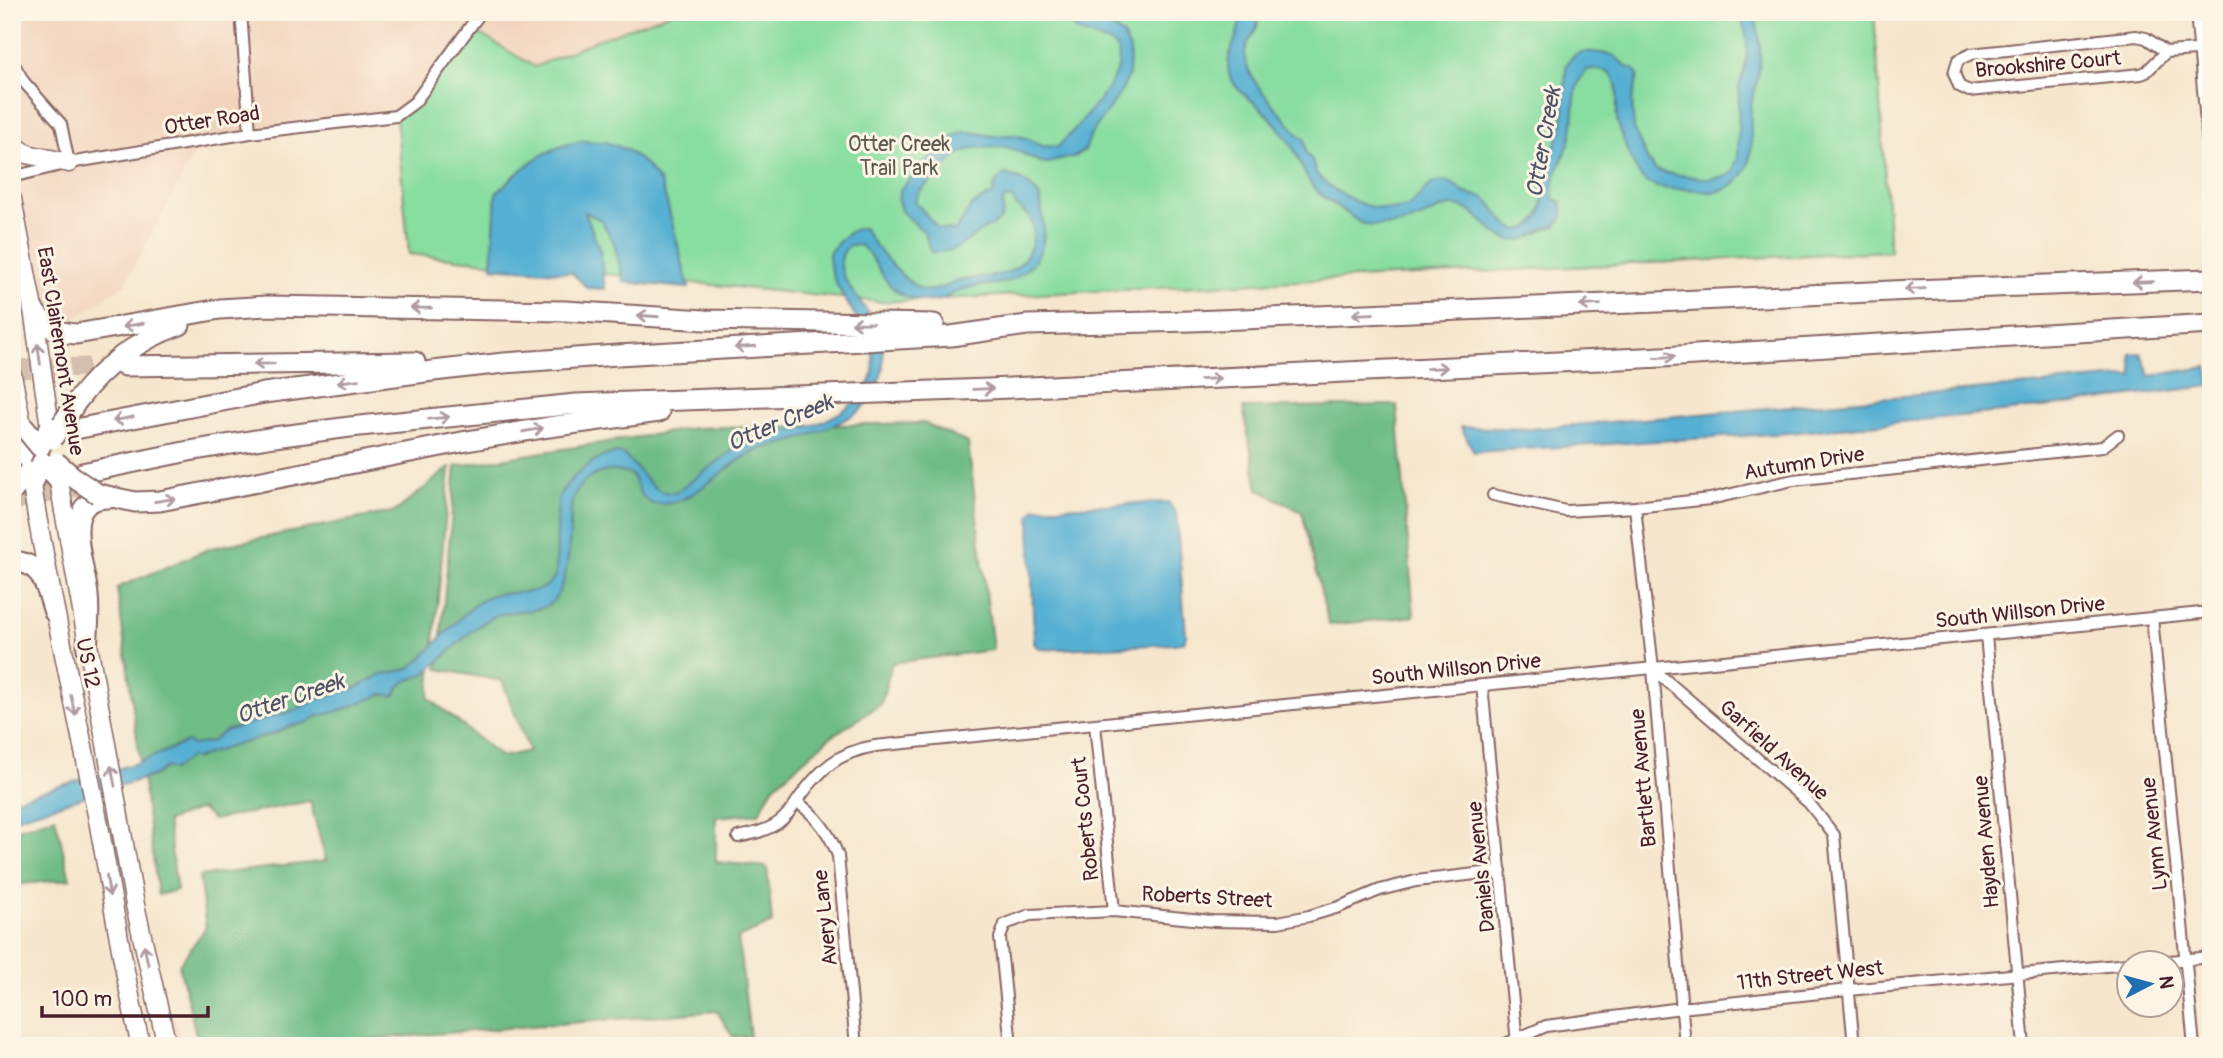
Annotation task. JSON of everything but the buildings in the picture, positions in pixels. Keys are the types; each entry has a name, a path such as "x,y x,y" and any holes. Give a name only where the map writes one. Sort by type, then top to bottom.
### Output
{"highway":[{"path":"70,430 275,391 504,363 953,330 1644,303 1912,289 2211,279"},
{"path":"12,492 37,449 107,366 131,348 179,325 298,306"},
{"path":"33,309 43,323 54,330 76,334 220,309 298,306 565,311 705,320 814,322 953,330"},
{"path":"87,649 88,593 78,524 81,511 97,487 201,449 350,427 576,404 915,392 1662,357 2211,324"},
{"path":"125,366 504,363"},
{"path":"37,449 77,480 135,502 160,501 522,431 782,397"},
{"path":"12,561 27,563 37,569 54,612"}],"main road":[{"path":"12,144 27,155 69,163"},
{"name":"East Clairemont Avenue","path":"12,199 33,309 46,400 37,449 37,516"},
{"name":"East Clairemont Avenue","path":"12,375 37,449 64,511"},
{"name":"US 12","path":"64,511 135,905 167,1046"},
{"name":"US 12","path":"37,516 141,1046"}],"street":[{"path":"241,12 250,133"},
{"name":"Otter Road","path":"12,177 69,163 250,133 396,117 415,102 481,12"},
{"path":"2198,12 2206,49 2211,156"},
{"name":"Brookshire Court","path":"2136,36 2146,37 2166,52 2147,72 2127,76 1969,91 1959,86 1954,73 1958,60 1971,54 2136,36"},
{"path":"2166,52 2206,49"},
{"path":"12,61 24,82 61,124 69,163"},
{"name":"Autumn Drive","path":"1493,495 1566,511 1635,507 1710,499 1793,480 2102,447 2118,435"},
{"name":"Bartlett Avenue","path":"1635,507 1653,669 1685,1046"},
{"name":"South Willson Drive","path":"738,837 769,828 788,814 816,775 848,752 861,748 2211,612"},
{"name":"Lynn Avenue","path":"2152,618 2194,1046"},
{"name":"Hayden Avenue","path":"1986,635 2024,1046"},
{"name":"Garfield Avenue","path":"1653,669 1809,803 1834,835 1854,1046"},
{"name":"Daniels Avenue","path":"1482,685 1517,1042"},
{"name":"Roberts Court","path":"1094,724 1114,911"},
{"name":"Avery Lane","path":"797,802 817,819 827,832 838,856 856,1046"},
{"name":"Roberts Street","path":"1011,1046 999,939 1005,923 1030,915 1114,911 1212,921 1278,922 1339,908 1380,890 1416,881 1501,871"},
{"path":"2185,959 2211,957"},
{"name":"11th Street West","path":"1501,1046 1517,1042 1546,1026 1681,1008 2114,965"}],"shaded area":[{"path":"12,12 674,12 594,41 535,67 470,28 396,116 201,142 126,283 61,329 41,313 12,199"},
{"path":"173,1018 184,1046 173,1046 168,1021"},
{"path":"422,1039 426,1046 329,1046"}],"green space":[{"name":"Otter Creek Trail Park","path":"674,12 1874,12 1890,251 881,302 409,254 396,116 470,28 535,67 594,41"},
{"path":"1397,405 1414,616 1329,625 1302,512 1258,489 1243,408"},
{"path":"924,423 968,443 993,650 892,663 881,704 829,738 773,787 759,813 716,817 716,862 767,867 772,923 738,938 750,1036 733,1037 717,1011 288,1046 199,1046 179,965 206,927 199,876 326,861 310,801 213,820 201,809 167,821 177,890 158,895 117,588 211,548 396,511 450,467 429,698 501,757 529,751 502,681 438,669 456,466 695,428"},
{"path":"55,817 70,879 12,885 12,831"}],"water":[{"path":"1063,12 1093,12 1123,35 1130,50 1129,75 1121,92 1091,134 1085,150 1076,156 1048,163 1013,149 973,148 958,154 919,192 915,202 939,229 955,231 972,205 993,194 995,185 1002,176 1005,174 1020,179 1034,189 1040,200 1044,234 1037,258 1024,272 1010,281 967,288 943,299 927,301 911,298 894,290 866,250 860,245 848,246 842,255 842,273 874,322 883,353 883,369 875,391 858,412 805,437 767,447 749,455 693,494 676,502 652,504 641,495 632,475 602,472 586,481 574,496 564,579 551,602 541,608 511,612 484,622 427,672 404,682 395,696 382,694 306,723 290,726 197,759 190,757 173,770 166,767 155,775 12,819 12,800 137,763 187,742 192,745 211,742 225,731 354,689 381,675 408,669 484,599 501,593 528,592 544,587 556,574 558,499 576,475 604,456 623,454 652,485 667,493 675,493 735,449 760,437 817,424 858,399 872,376 874,362 864,330 836,283 829,253 853,230 864,228 882,254 900,273 924,290 1004,273 1021,263 1032,245 1033,229 1032,222 1012,198 1004,199 1002,215 996,224 958,247 940,252 931,252 924,232 901,211 898,200 900,190 931,156 940,152 949,140 964,131 993,136 1015,135 1042,146 1058,147 1083,120 1114,77 1118,65 1118,50 1112,44 1077,31"},
{"path":"1239,12 1257,12 1256,30 1245,53 1250,74 1257,85 1304,140 1306,152 1318,176 1338,192 1365,205 1390,209 1405,208 1426,188 1441,181 1453,184 1465,193 1486,199 1513,229 1525,229 1533,224 1541,212 1542,172 1547,168 1563,124 1566,66 1572,57 1584,52 1612,55 1634,69 1638,76 1632,102 1634,129 1648,161 1656,170 1708,179 1728,176 1738,157 1739,87 1747,54 1747,39 1740,12 1754,12 1760,44 1760,64 1750,114 1749,160 1738,180 1728,188 1715,192 1669,189 1648,183 1636,169 1620,130 1614,78 1601,70 1589,69 1583,75 1576,91 1573,129 1553,185 1555,200 1561,201 1563,217 1555,226 1524,239 1511,240 1495,233 1470,211 1453,206 1403,223 1381,226 1361,223 1314,188 1292,146 1272,119 1231,79 1228,62 1240,21"},
{"path":"581,141 606,142 627,150 645,164 660,182 689,288 624,282 614,243 601,220 585,212 600,251 605,289 588,288 572,273 492,267 496,193 534,160 567,144"},
{"path":"2141,353 2150,376 2207,367 2211,386 2011,411 1789,433 1474,452 1461,427 1530,429 2133,376 2131,354"},
{"path":"1168,502 1176,513 1186,635 1184,642 1048,649 1036,646 1030,516 1036,508"}],"tunnel":[{"path":"12,369 121,366"},
{"path":"12,501 97,483"}],"water label":[{"name":"Otter Creek","path":"1543,142"},
{"name":"Otter Creek","path":"780,422"},
{"name":"Otter Creek","path":"290,698"}]}
